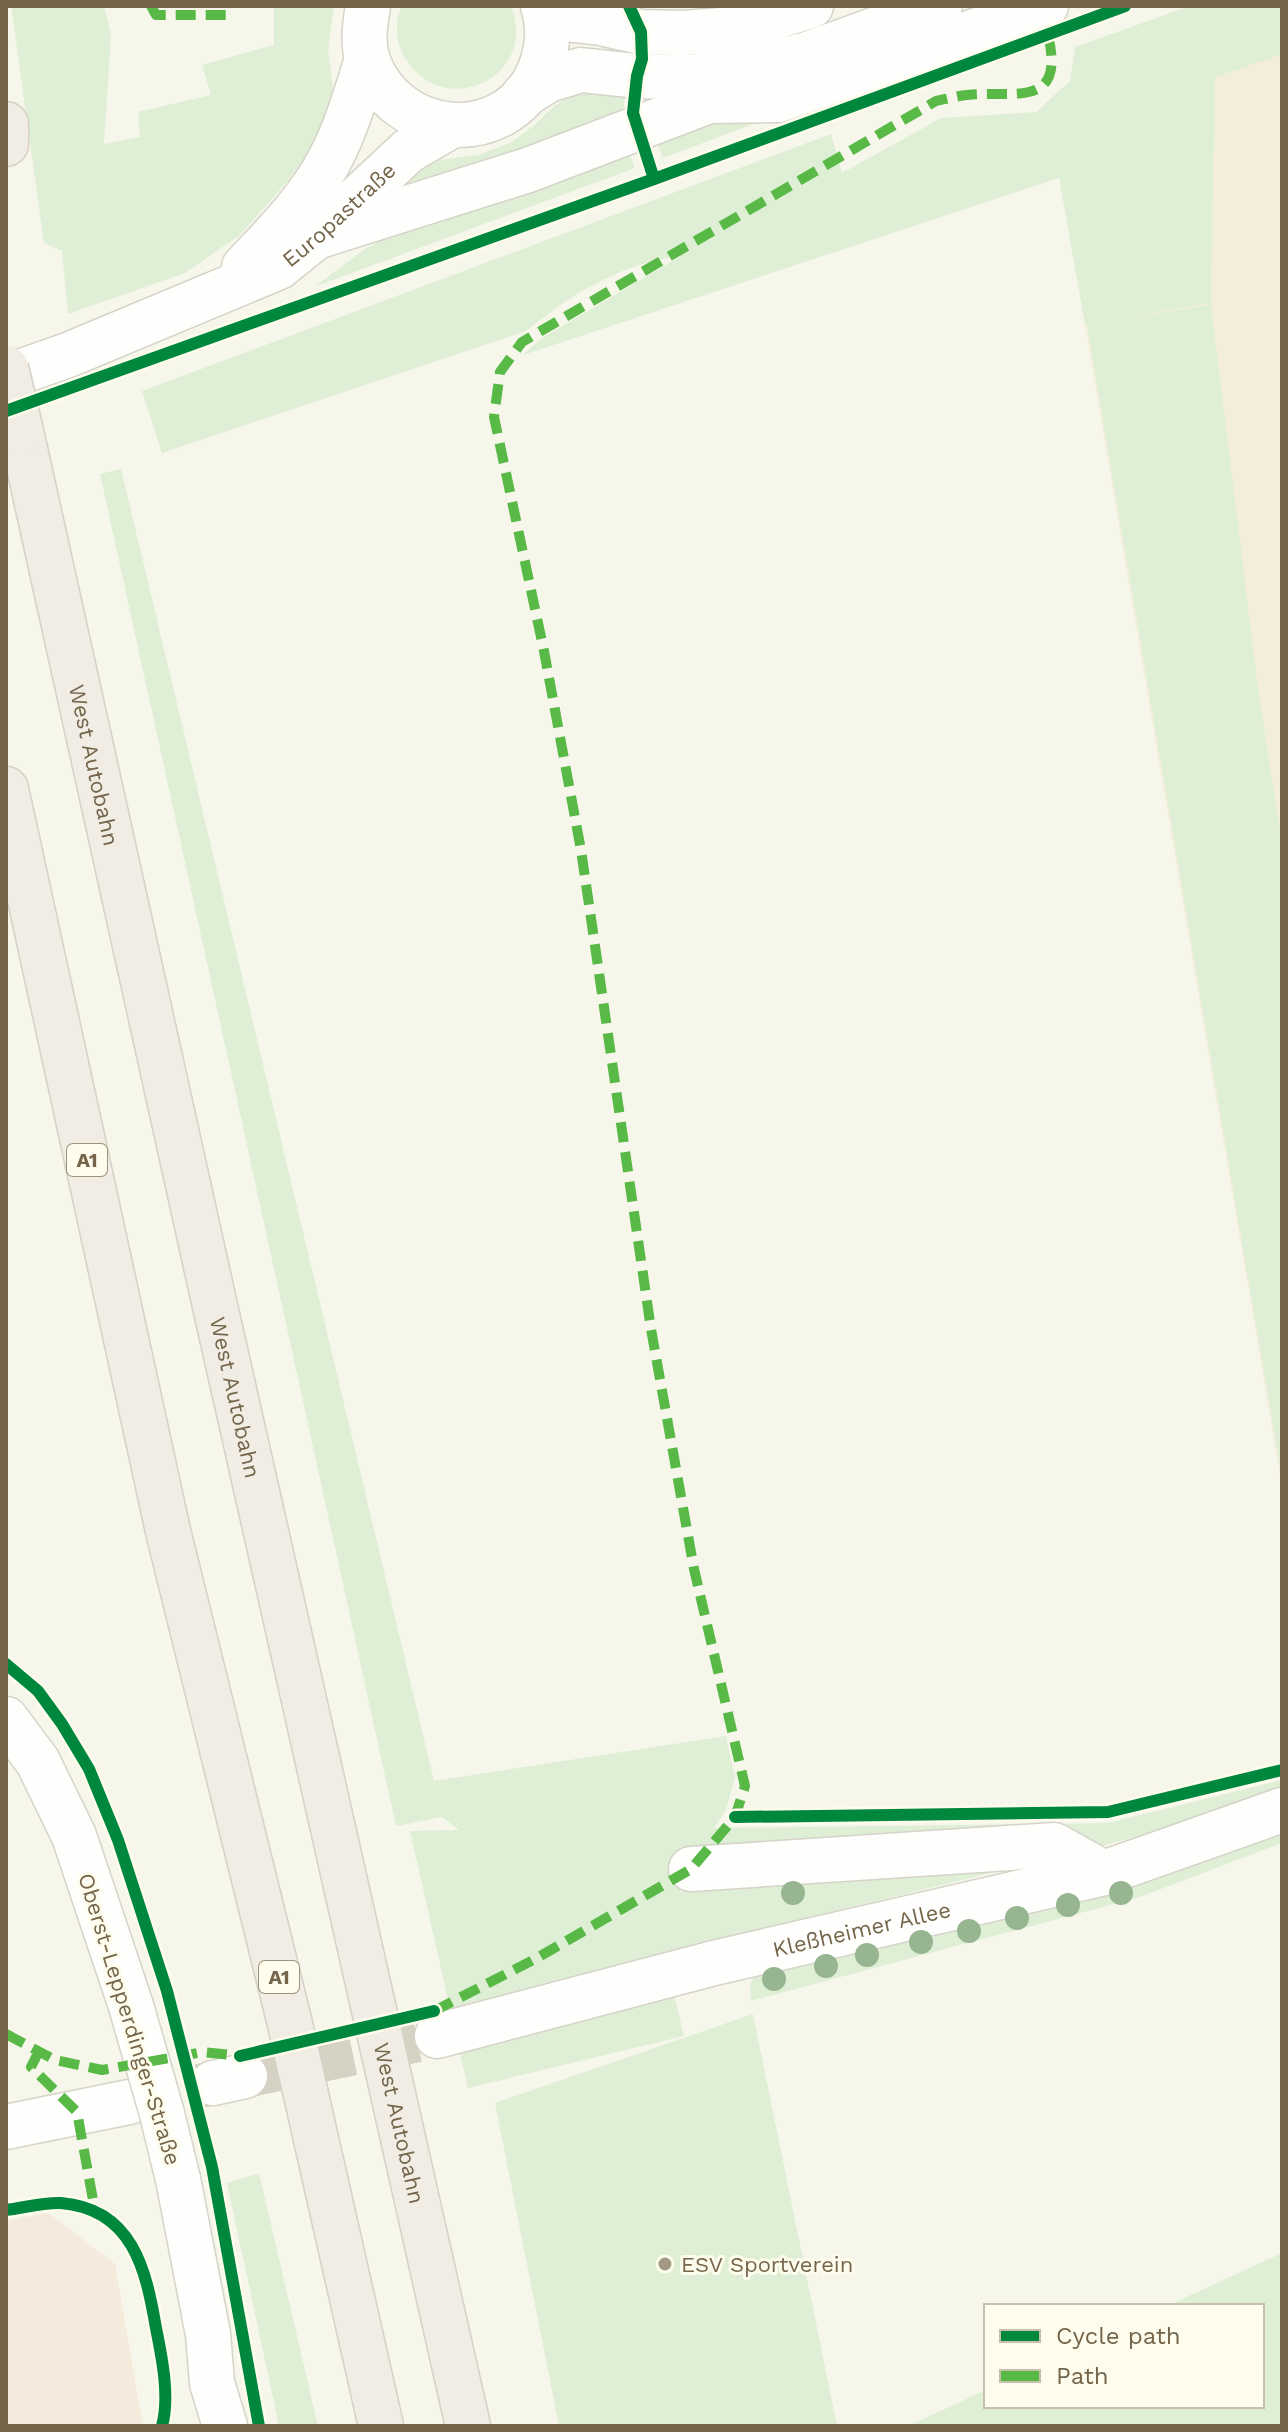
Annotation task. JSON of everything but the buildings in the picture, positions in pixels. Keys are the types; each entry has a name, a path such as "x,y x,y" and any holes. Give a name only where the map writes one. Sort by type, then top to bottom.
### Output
{"highway":[{"path":"6,124 6,144"},
{"name":"West Autobahn","path":"6,368 468,2426"},
{"name":"A1","path":"6,789 168,1531 290,2024 381,2426"}],"street":[{"name":"Europastraße","path":"368,6 364,32 367,59 379,85 398,106 423,120 451,126 478,123 503,112 524,95 544,59 548,38 544,11"},
{"path":"684,33 721,6"},
{"path":"544,11 641,32 684,33 735,29 811,6"},
{"path":"316,237 528,170 709,101 805,55 940,6"},
{"path":"709,101 779,100 1046,6"},
{"path":"524,95 548,80 581,70 637,76 692,77 805,55"},
{"name":"Europastraße","path":"219,292 286,222 321,175 348,121 367,59"},
{"name":"Europastraße","path":"6,377 68,355 279,267 316,237 408,151 451,126"},
{"name":"Oberst-Lepperdinger-Straße","path":"6,1719 38,1762 74,1836 131,2006 178,2179 208,2334 212,2383 225,2426"},
{"name":"Kleßheimer Allee","path":"437,2036 714,1963 1104,1873 1282,1810"},
{"path":"691,1869 1054,1845 1104,1873"},
{"path":"6,2127 129,2102"},
{"name":"Oberst-Lepperdinger-Straße","path":"204,2426 212,2383"}],"shaded area":[{"path":"1282,6 1282,1487 1085,325 1211,302 1215,77"},
{"path":"48,2213 115,2264 141,2426 6,2426 6,2221"}],"green space":[{"path":"11,6 104,6 111,34 104,144 140,137 138,112 211,95 202,65 274,45 274,6 334,6 328,51 334,95 318,142 240,235 185,273 68,314 62,251 44,243"},
{"path":"402,6 511,6 516,32 512,54 499,71 482,83 461,89 440,86 419,75 400,48 397,30"},
{"path":"1190,6 1282,6 1282,54 1215,77 1211,303 1100,322 1211,305 1258,689 1282,845 1282,1478 1087,325 1059,178 523,355 542,338 681,256 638,265 579,293 526,331 162,453 142,391 831,134 842,173 941,118 1036,112 1070,81 1075,47"},
{"path":"625,87 623,114 367,210 431,161 478,155 510,143 575,91"},
{"path":"793,109 663,158 654,134 716,113"},
{"path":"626,145 635,168 314,287 365,249 399,230"},
{"path":"121,469 434,1781 726,1736 735,1777 726,1810 714,1828 1108,1823 1282,1780 1282,1797 1109,1844 664,1953 684,2036 468,2088 410,1831 459,1830 442,1817 396,1826 100,474"},
{"path":"1282,1830 1282,1843 1140,1897 751,2001 750,1985 754,1975"},
{"name":"ESV Sportverein","path":"753,2014 837,2426 559,2426 495,2103"},
{"path":"259,2173 318,2426 279,2426 227,2183"},
{"path":"1282,2253 1282,2426 908,2426 984,2391 984,2408 1264,2408 1264,2304 1171,2304"}],"tunnel":[{"path":"245,2076 437,2036"},
{"path":"129,2102 213,2083"}],"marked path":[{"path":"151,6 156,15 226,15"},
{"path":"434,2011 537,1958 691,1869 735,1817 745,1786 694,1569 651,1329 581,850 544,651 494,417 500,372 522,342 936,101 967,95 1018,94 1042,86 1049,75 1052,59 1048,35"},
{"path":"6,2034 55,2060 102,2070 203,2052 240,2056"},
{"path":"39,2051 31,2067 77,2112 95,2211"}],"cycle path":[{"path":"629,6 641,32 642,59 633,113 654,179"},
{"path":"6,411 1125,6"},
{"path":"6,1664 38,1691 62,1724 89,1769 118,1840 167,1991 212,2167 259,2426"},
{"path":"735,1817 1108,1812 1282,1770"},
{"path":"240,2056 434,2011"},
{"path":"6,2210 54,2203 85,2208 105,2217 132,2246 147,2285 161,2352 165,2390 162,2426"}],"place":[{"name":"ESV Sportverein","path":"665,2264"}]}
